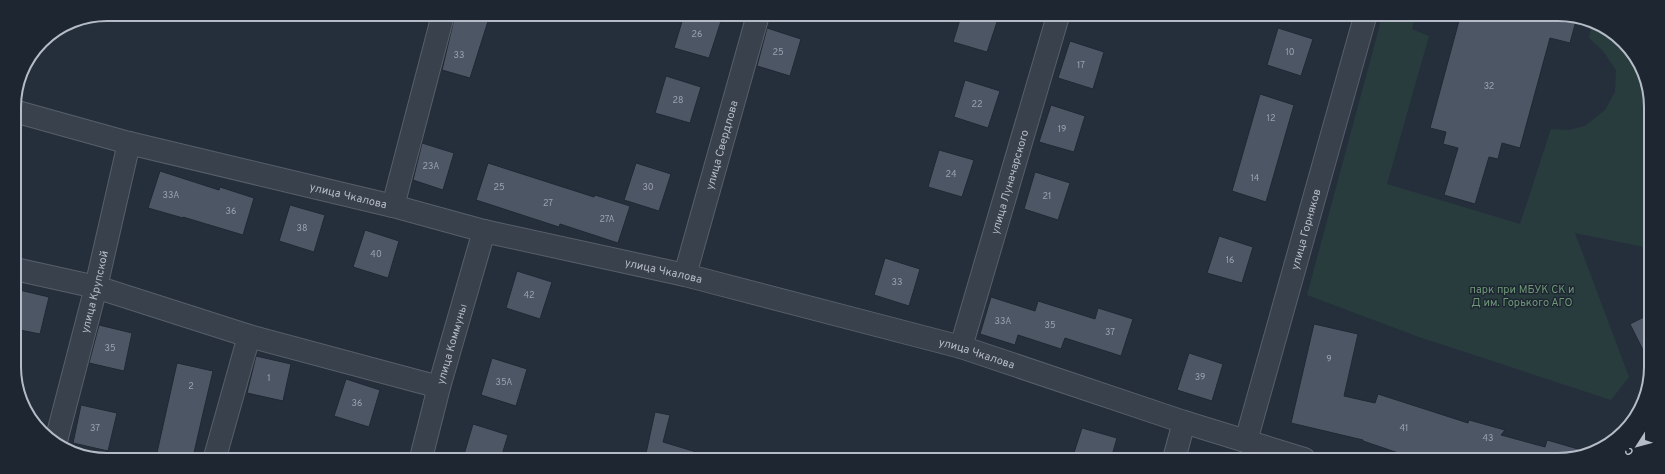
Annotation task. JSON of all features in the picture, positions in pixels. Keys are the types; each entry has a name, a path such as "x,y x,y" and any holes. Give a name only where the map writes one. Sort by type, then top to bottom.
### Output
{"street":[{"path":"393,206 441,21"},
{"name":"улица Свердлова","path":"685,275 756,21"},
{"name":"улица Луначарского","path":"961,347 1057,21"},
{"name":"улица Горняков","path":"1246,441 1364,21"},
{"name":"улица Чкалова","path":"21,113 129,143 393,206 484,231 685,275 961,347 1184,422 1285,453"},
{"name":"улица Крупской","path":"57,436 96,287 129,143"},
{"name":"улица Коммуны","path":"422,453 439,387 484,231"},
{"path":"21,270 96,287 249,336 439,387"},
{"path":"216,453 249,336"},
{"path":"1176,453 1184,422"}],"green space":[{"name":"парк при МБУК СК и Д им. Горького АГО","path":"1381,21 1414,21 1412,29 1429,36 1387,184 1520,224 1551,129 1569,130 1585,126 1605,110 1615,92 1616,70 1603,51 1589,38 1591,28 1610,39 1619,46 1626,55 1635,69 1643,96 1644,247 1575,233 1629,377 1611,400 1419,337 1307,295"}],"building":[{"path":"454,21 488,21 470,78 442,70"},
{"path":"682,21 721,21 709,58 674,48"},
{"path":"959,21 997,21 987,52 953,42"},
{"path":"1459,21 1558,21 1575,23 1570,43 1550,38 1520,148 1502,143 1498,159 1489,157 1475,204 1444,195 1458,148 1443,144 1446,132 1430,128"},
{"path":"767,28 801,39 790,76 757,66"},
{"path":"1278,28 1313,39 1301,76 1267,65"},
{"path":"1070,41 1104,52 1093,89 1058,78"},
{"path":"666,76 701,87 690,123 655,113"},
{"path":"965,80 1000,91 988,128 954,117"},
{"path":"1260,94 1294,105 1266,202 1232,191"},
{"path":"1051,105 1085,116 1074,152 1039,142"},
{"path":"422,143 454,153 443,190 413,180"},
{"path":"939,150 974,160 962,197 928,187"},
{"path":"488,163 594,197 595,195 630,206 618,243 560,224 559,227 476,200"},
{"path":"636,163 671,174 659,211 624,200"},
{"path":"160,171 219,190 220,187 254,198 243,235 148,208"},
{"path":"1035,172 1070,183 1058,220 1024,209"},
{"path":"290,205 325,215 314,252 279,241"},
{"path":"365,230 399,241 388,278 353,267"},
{"path":"1219,236 1253,247 1242,283 1207,273"},
{"path":"885,258 920,269 909,306 874,295"},
{"path":"517,271 552,282 540,319 506,308"},
{"path":"21,290 49,297 40,334 21,330"},
{"path":"991,297 1035,311 1038,301 1095,319 1098,308 1133,319 1121,356 1065,338 1061,349 1018,335 1015,345 980,334"},
{"path":"1644,317 1644,352 1630,324"},
{"path":"1314,324 1358,334 1344,396 1375,403 1378,394 1468,423 1469,420 1505,430 1501,435 1545,447 1547,440 1580,449 1563,453 1398,453 1363,440 1291,423"},
{"path":"99,325 132,333 124,371 89,363"},
{"path":"1189,353 1223,364 1212,401 1177,390"},
{"path":"256,356 291,364 283,401 247,393"},
{"path":"492,358 527,369 516,406 481,395"},
{"path":"177,363 213,371 194,453 157,453"},
{"path":"346,379 380,390 369,427 334,416"},
{"path":"81,405 117,413 108,451 73,443"},
{"path":"655,412 670,415 663,442 700,453 646,453"},
{"path":"473,424 508,435 503,453 464,453"},
{"path":"1082,428 1117,438 1113,453 1074,453"}]}
